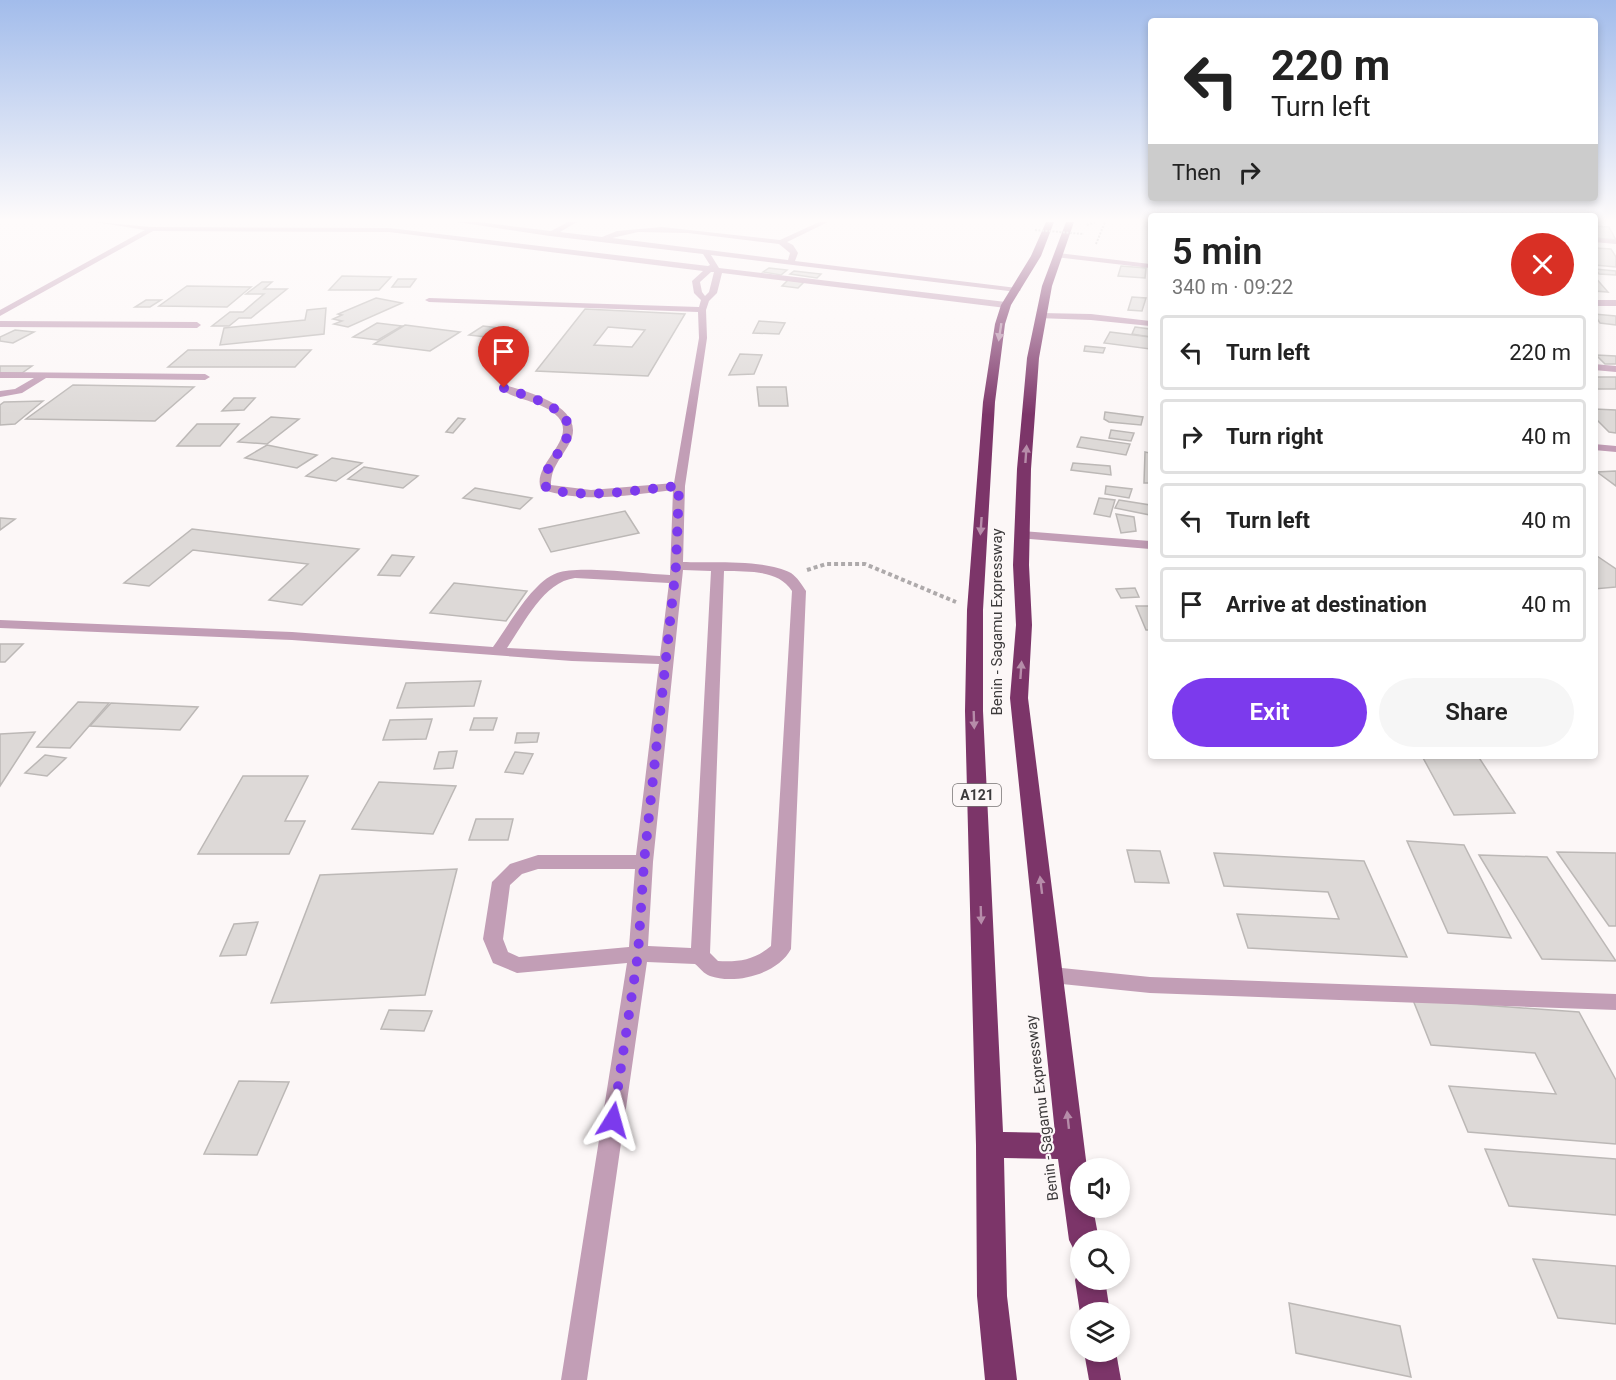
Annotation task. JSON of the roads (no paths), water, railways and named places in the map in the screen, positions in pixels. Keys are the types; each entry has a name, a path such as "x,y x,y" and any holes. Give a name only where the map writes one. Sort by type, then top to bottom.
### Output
{"highway":[{"name":"A121","path":"1001,1380 992,1296 990,1145 975,735 975,610 989,402 1000,324 1016,286"},
{"name":"Benin - Sagamu Expressway","path":"1047,286 1033,358 1022,535 1024,625 1019,698 1070,1146 1083,1230"},
{"path":"990,1145 1070,1146"},
{"path":"1102,1362 1105,1380"}],"street":[{"path":"0,313 48,286"},
{"path":"697,286 698,293 708,299"},
{"path":"574,1380 638,954 644,862 664,660 676,572 679,486 710,286"},
{"path":"429,300 708,299 726,286"},
{"path":"851,286 916,294 1011,297"},
{"path":"916,294 922,286"},
{"path":"962,286 1011,297"},
{"path":"1598,303 1616,303"},
{"path":"1091,317 1094,312 1148,317"},
{"path":"1041,316 1091,317 1148,324"},
{"path":"0,324 197,326"},
{"path":"1598,367 1616,369"},
{"path":"0,375 205,377"},
{"path":"0,394 18,392 28,388 44,375"},
{"path":"504,388 545,402 564,416 568,426 568,436 545,473 546,487 554,492 573,494 679,486"},
{"path":"1598,448 1616,450"},
{"path":"1022,535 1148,544"},
{"path":"700,956 718,568"},
{"path":"496,652 537,595 561,576 575,573 676,572 718,568 766,571 786,576 800,591 781,949 768,961 744,971 713,969 700,956 638,954 517,965 500,957 493,939 501,882 516,869 538,862 644,862"},
{"path":"0,624 292,636 496,652 664,660"},
{"path":"1052,975 1150,985 1616,1002"}]}
